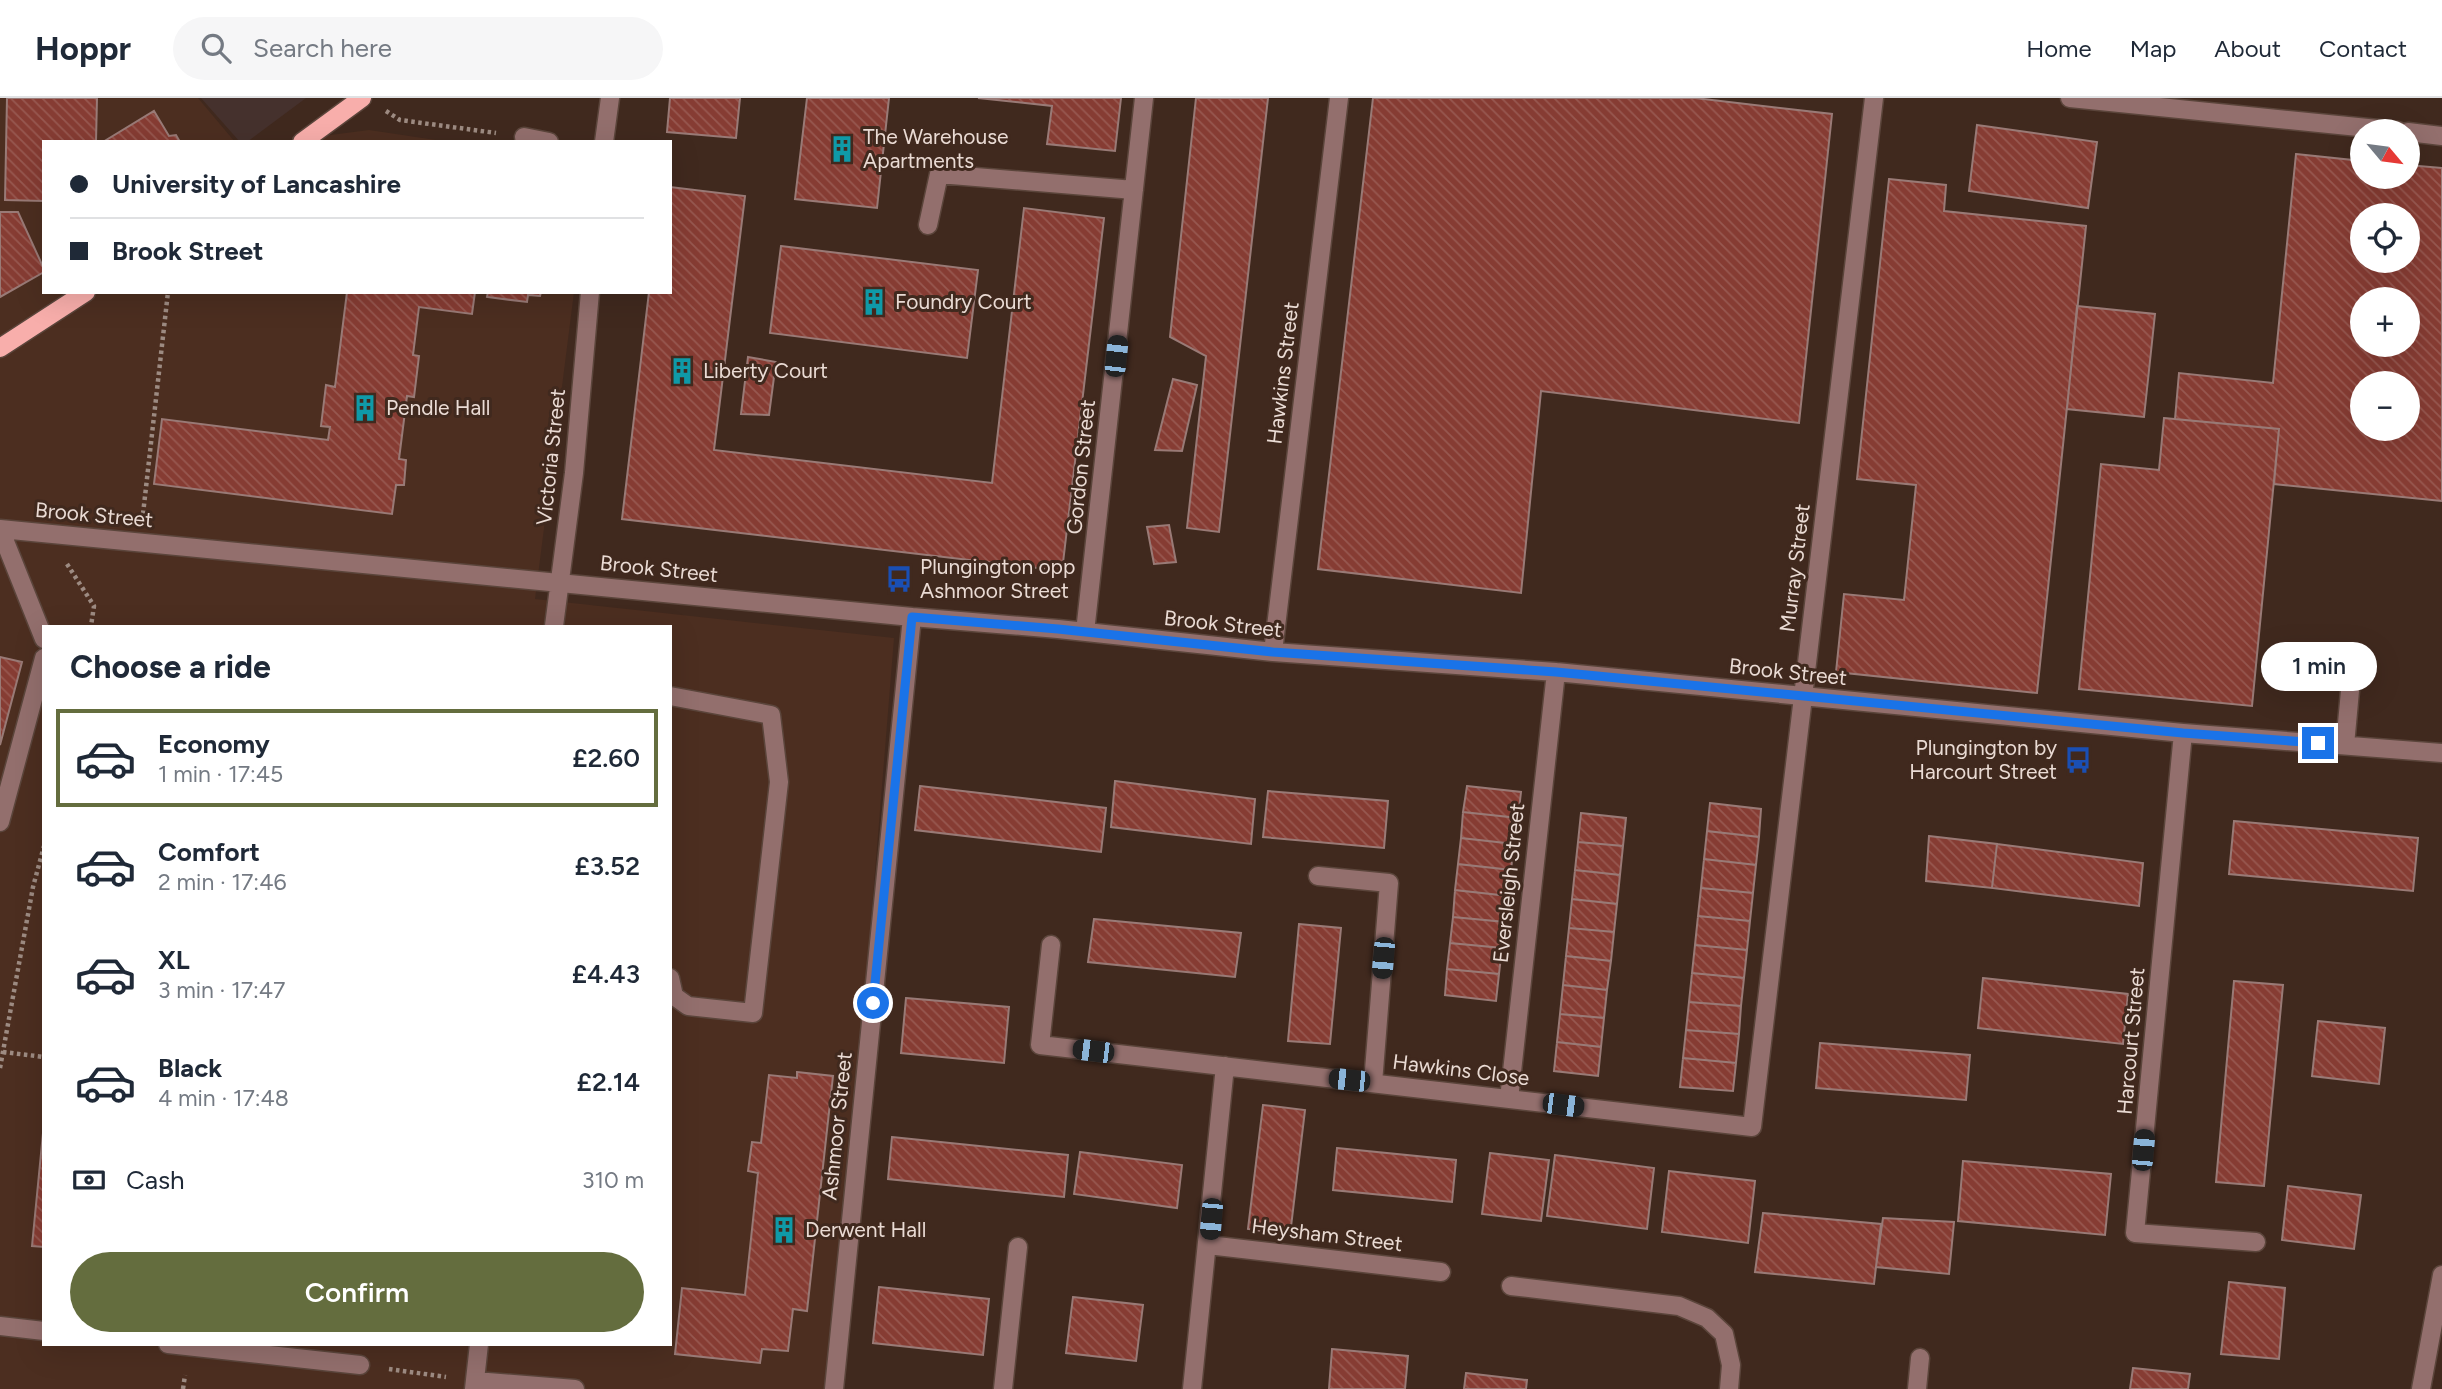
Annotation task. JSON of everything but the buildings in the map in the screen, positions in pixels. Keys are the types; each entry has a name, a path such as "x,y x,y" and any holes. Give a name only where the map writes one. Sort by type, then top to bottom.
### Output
{"main road":[{"path":"305,140 362,98"},
{"path":"0,348 83,294"}],"street":[{"path":"604,140 610,98"},
{"name":"Gordon Street","path":"1085,632 1144,98"},
{"name":"Hawkins Street","path":"1273,652 1339,98"},
{"name":"Murray Street","path":"1752,1127 1874,98"},
{"path":"2070,98 2350,126"},
{"path":"2420,133 2442,136"},
{"path":"524,137 539,140"},
{"path":"928,225 939,174 1134,190"},
{"name":"Victoria Street","path":"554,625 574,474 590,294"},
{"path":"0,529 42,634"},
{"name":"Brook Street","path":"0,529 1273,652 1556,672 2183,733 2442,753"},
{"name":"Ashmoor Street","path":"834,1389 912,617"},
{"path":"0,822 42,665"},
{"name":"Eversleigh Street","path":"1509,1099 1556,672"},
{"path":"2345,745 2350,691"},
{"path":"672,696 771,715 779,782 753,1013 688,1006 674,996 672,987"},
{"name":"Harcourt Street","path":"2183,733 2135,1233 2256,1242"},
{"name":"Hawkins Close","path":"1318,876 1390,883 1373,1083"},
{"path":"1051,945 1040,1045 1225,1066 1192,1389"},
{"name":"Hawkins Close","path":"1225,1066 1752,1127"},
{"name":"Heysham Street","path":"1208,1245 1441,1272"},
{"path":"1003,1389 1018,1247"},
{"path":"2421,1389 2442,1275"},
{"path":"1511,1286 1679,1306 1707,1318 1724,1334 1731,1366 1729,1389"},
{"path":"0,1326 42,1331"},
{"path":"186,1346 360,1365"},
{"path":"479,1346 475,1385 575,1389"},
{"path":"1917,1389 1920,1358"}],"path":[{"path":"400,120 524,137"},
{"path":"139,542 168,294"},
{"path":"83,537 79,559 66,565 94,606 91,625"},
{"path":"0,1068 33,887 42,853"},
{"path":"1,1051 42,1056"},
{"path":"360,1365 475,1385"}],"shaded area":[{"path":"0,98 198,98 233,140 42,140 42,294 574,294 535,599 894,638 833,1389 0,1389"},
{"path":"201,98 306,98 250,140 238,140"},
{"path":"369,130 436,140 292,140"}],"place":[{"name":"The Warehouse Apartments","path":"842,149"},
{"name":"Foundry Court","path":"874,302"},
{"name":"Liberty Court","path":"682,371"},
{"name":"Pendle Hall","path":"365,408"},
{"name":"Plungington opp Ashmoor Street","path":"899,579"},
{"name":"Plungington by Harcourt Street","path":"2078,760"},
{"name":"Derwent Hall","path":"784,1230"}],"route":[{"path":"873,1003 912,617 1058,629 1273,652 1556,672 2183,733 2318,743"}]}
